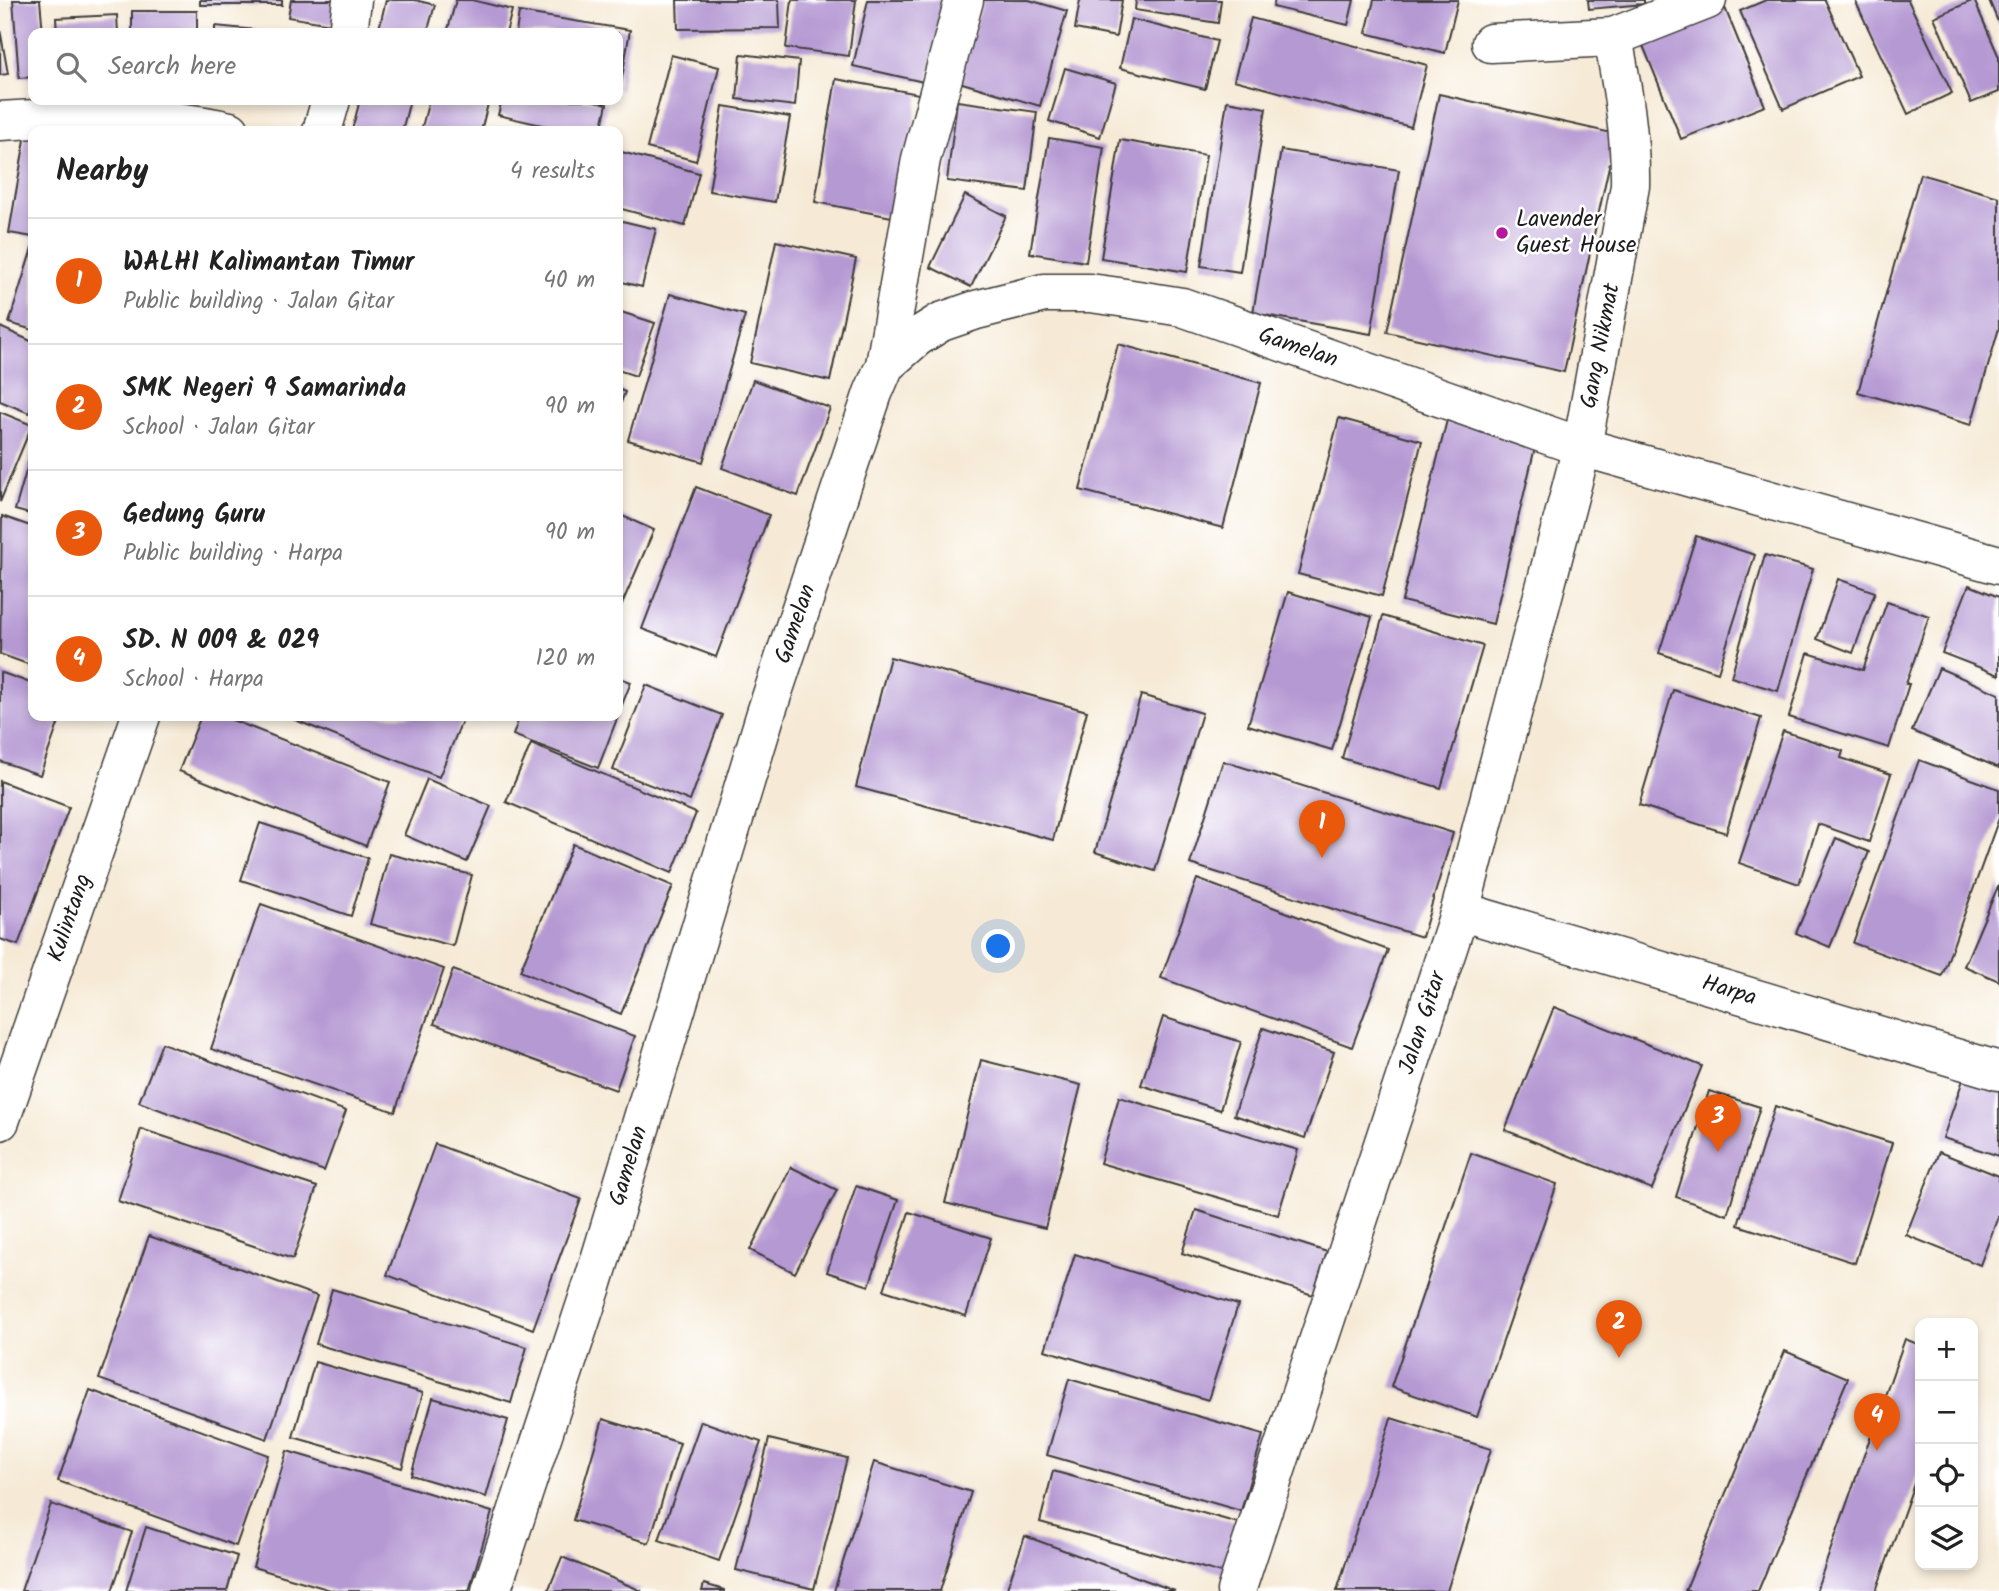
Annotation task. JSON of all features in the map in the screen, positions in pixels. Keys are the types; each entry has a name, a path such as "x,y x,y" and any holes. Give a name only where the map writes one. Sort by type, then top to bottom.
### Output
{"street":[{"path":"349,28 352,0"},
{"path":"885,365 922,159 964,0"},
{"path":"1491,43 1614,37 1707,0"},
{"name":"Gang Nikmat","path":"1582,447 1630,186 1626,112 1614,37"},
{"path":"323,126 330,105"},
{"path":"0,121 59,117 190,122 208,126"},
{"name":"Gamelan","path":"491,1591 593,1283 766,713 873,393 885,365 917,337 933,327 976,310 1044,293 1090,293 1182,307 1582,447 1999,565"},
{"name":"Jalan Gitar","path":"1236,1591 1460,911 1582,447"},
{"name":"Kulintang","path":"0,1121 14,1033 139,721"},
{"name":"Harpa","path":"1460,911 1999,1071"}],"building":[{"path":"13,0 40,0 43,28 28,28 28,77 19,78"},
{"path":"200,0 282,0 282,5 200,5"},
{"path":"291,0 341,0 337,25 288,17"},
{"path":"386,0 415,0 435,5 428,28 379,28"},
{"path":"456,0 472,0 512,10 507,28 448,28"},
{"path":"677,0 779,0 780,28 678,29"},
{"path":"792,0 856,0 849,56 786,48"},
{"path":"868,0 945,0 928,83 853,66"},
{"path":"983,0 1029,0 1067,11 1040,106 959,82"},
{"path":"1080,0 1122,0 1116,37 1075,29"},
{"path":"1136,0 1221,0 1218,23 1135,10"},
{"path":"1275,0 1354,0 1348,25 1273,7"},
{"path":"1374,0 1458,0 1445,53 1366,33"},
{"path":"1588,0 1644,0 1644,4 1589,9"},
{"path":"1766,0 1825,0 1859,76 1783,109 1740,11"},
{"path":"1855,0 1908,0 1952,93 1908,114"},
{"path":"1974,0 1999,57 1999,92 1971,103 1934,17"},
{"path":"1989,0 1999,0 1999,24"},
{"path":"1725,8 1765,106 1681,139 1642,43"},
{"path":"132,11 197,11 197,28 132,28"},
{"path":"519,12 618,28 517,28"},
{"path":"117,15 118,28 57,28 56,18"},
{"path":"1251,18 1427,65 1411,127 1234,80"},
{"path":"1131,19 1217,41 1205,89 1120,68"},
{"path":"0,29 8,74 0,75"},
{"path":"623,29 630,30 623,72"},
{"path":"741,54 799,61 795,106 737,99"},
{"path":"671,55 719,67 696,161 647,148"},
{"path":"1065,68 1116,83 1100,137 1049,121"},
{"path":"836,79 919,94 897,218 815,202"},
{"name":"Lavender Guest House","path":"1439,94 1616,134 1564,372 1387,332"},
{"path":"957,101 1037,112 1027,191 947,181"},
{"path":"1227,101 1266,108 1240,272 1201,266"},
{"path":"359,105 409,105 403,126 353,126"},
{"path":"428,105 488,105 482,126 422,126"},
{"path":"501,105 607,105 602,126 546,126 498,115"},
{"path":"723,106 790,117 775,202 709,191"},
{"path":"27,128 28,128 28,236 9,233"},
{"path":"1049,138 1104,147 1086,262 1030,253"},
{"path":"1120,140 1206,155 1187,272 1101,258"},
{"path":"1281,150 1399,170 1371,334 1253,313"},
{"path":"623,152 699,173 685,226 623,209"},
{"path":"1920,174 1999,197 1999,328 1971,425 1858,392"},
{"path":"965,195 1006,216 971,287 930,267"},
{"path":"623,221 656,229 642,287 623,282"},
{"path":"776,241 856,259 830,381 750,363"},
{"path":"28,261 28,329 9,323"},
{"path":"670,294 745,315 703,462 628,440"},
{"path":"623,313 655,323 636,376 623,372"},
{"path":"0,327 28,340 28,413 0,401"},
{"path":"1118,344 1261,383 1223,528 1080,490"},
{"path":"753,380 830,408 798,496 722,468"},
{"path":"0,412 28,423 28,435 0,502"},
{"path":"1448,416 1537,439 1493,624 1402,601"},
{"path":"1339,418 1422,441 1382,596 1298,574"},
{"path":"28,464 28,514 15,510"},
{"path":"696,487 769,515 716,657 642,629"},
{"path":"2,516 28,525 28,664 0,654"},
{"path":"623,516 654,530 623,601"},
{"path":"1696,536 1755,555 1718,672 1659,653"},
{"path":"1765,555 1813,569 1778,691 1731,677"},
{"path":"1838,579 1875,592 1853,653 1817,639"},
{"path":"1969,585 1999,597 1999,675 1942,653"},
{"path":"1288,592 1372,617 1332,750 1248,725"},
{"path":"1887,602 1929,616 1906,684 1909,684 1889,748 1789,717 1808,653 1863,670"},
{"path":"1383,616 1483,646 1441,788 1342,758"},
{"path":"890,657 1087,711 1053,840 856,787"},
{"path":"1939,668 1999,694 1999,768 1912,731"},
{"path":"0,672 28,682 28,721 59,721 40,775 0,761"},
{"path":"623,679 631,682 623,702"},
{"path":"646,685 722,715 690,801 613,770"},
{"path":"1673,690 1761,718 1726,833 1639,805"},
{"path":"1141,695 1202,713 1155,871 1095,852"},
{"path":"199,721 235,721 390,782 366,846 179,771"},
{"path":"298,721 462,721 439,777"},
{"path":"518,721 616,721 598,768 513,735"},
{"path":"1783,731 1843,751 1841,758 1891,774 1869,842 1818,824 1799,884 1739,863"},
{"path":"531,744 696,813 672,873 506,802"},
{"path":"1919,760 1999,789 1999,818 1942,976 1853,943"},
{"path":"1223,761 1453,833 1422,937 1190,864"},
{"path":"427,779 491,806 467,862 404,835"},
{"path":"0,781 69,807 18,945 0,939"},
{"path":"260,823 368,858 351,916 241,880"},
{"path":"1836,838 1869,852 1830,947 1796,933"},
{"path":"573,844 673,886 621,1014 520,971"},
{"path":"389,854 472,875 453,946 370,924"},
{"path":"1197,879 1388,950 1352,1047 1161,978"},
{"path":"1999,884 1999,981 1964,966"},
{"path":"261,904 444,969 395,1112 211,1049"},
{"path":"453,970 635,1036 616,1090 434,1024"},
{"path":"1554,1007 1702,1066 1652,1189 1505,1130"},
{"path":"1163,1017 1241,1042 1220,1110 1141,1085"},
{"path":"1263,1028 1334,1052 1305,1138 1234,1115"},
{"path":"162,1043 346,1111 324,1171 139,1102"},
{"path":"981,1060 1081,1085 1045,1228 945,1203"},
{"path":"1966,1071 1999,1082 1999,1156 1943,1138"},
{"path":"1709,1091 1760,1107 1727,1215 1676,1197"},
{"path":"1119,1097 1298,1150 1278,1215 1100,1163"},
{"path":"1775,1106 1892,1143 1855,1263 1738,1225"},
{"path":"141,1129 317,1187 293,1259 118,1201"},
{"path":"435,1144 581,1199 533,1329 387,1275"},
{"path":"1939,1152 1999,1176 1999,1214 1980,1265 1906,1235"},
{"path":"1471,1153 1557,1184 1477,1417 1391,1387"},
{"path":"791,1167 837,1190 795,1273 750,1250"},
{"path":"856,1186 898,1200 869,1286 827,1272"},
{"path":"1196,1210 1327,1252 1313,1295 1182,1253"},
{"path":"909,1212 991,1238 966,1316 884,1290"},
{"path":"149,1236 317,1296 267,1439 99,1379"},
{"path":"1075,1254 1238,1305 1208,1400 1045,1350"},
{"path":"332,1289 527,1347 511,1403 316,1344"},
{"path":"1905,1339 1915,1343 1915,1481 1876,1591 1816,1591"},
{"path":"1785,1351 1848,1378 1758,1591 1685,1591"},
{"path":"315,1362 423,1393 402,1468 293,1437"},
{"path":"1069,1379 1263,1435 1241,1511 1047,1455"},
{"path":"90,1390 268,1455 236,1546 58,1481"},
{"path":"433,1398 508,1420 486,1497 411,1475"},
{"path":"1391,1418 1491,1449 1447,1591 1337,1591"},
{"path":"603,1419 680,1443 649,1543 573,1520"},
{"path":"701,1421 761,1442 719,1561 659,1540"},
{"path":"769,1439 847,1458 814,1589 736,1570"},
{"path":"287,1451 492,1512 469,1591 334,1591 253,1567"},
{"path":"874,1462 971,1492 940,1591 834,1591"},
{"path":"1053,1471 1238,1523 1225,1574 1040,1522"},
{"path":"51,1504 132,1532 112,1591 21,1591"},
{"path":"146,1527 237,1556 227,1591 126,1591"},
{"path":"1025,1536 1175,1591 1006,1591"},
{"path":"562,1557 642,1591 548,1591"},
{"path":"704,1584 724,1590 724,1591 702,1591"}],"place":[{"name":"Lavender Guest House","path":"1502,233"},
{"name":"WALHI Kalimantan Timur","path":"1322,858"},
{"name":"Gedung Guru","path":"1718,1152"},
{"name":"SMK Negeri 9 Samarinda","path":"1619,1358"},
{"name":"SD. N 009 & 029","path":"1877,1451"}]}
